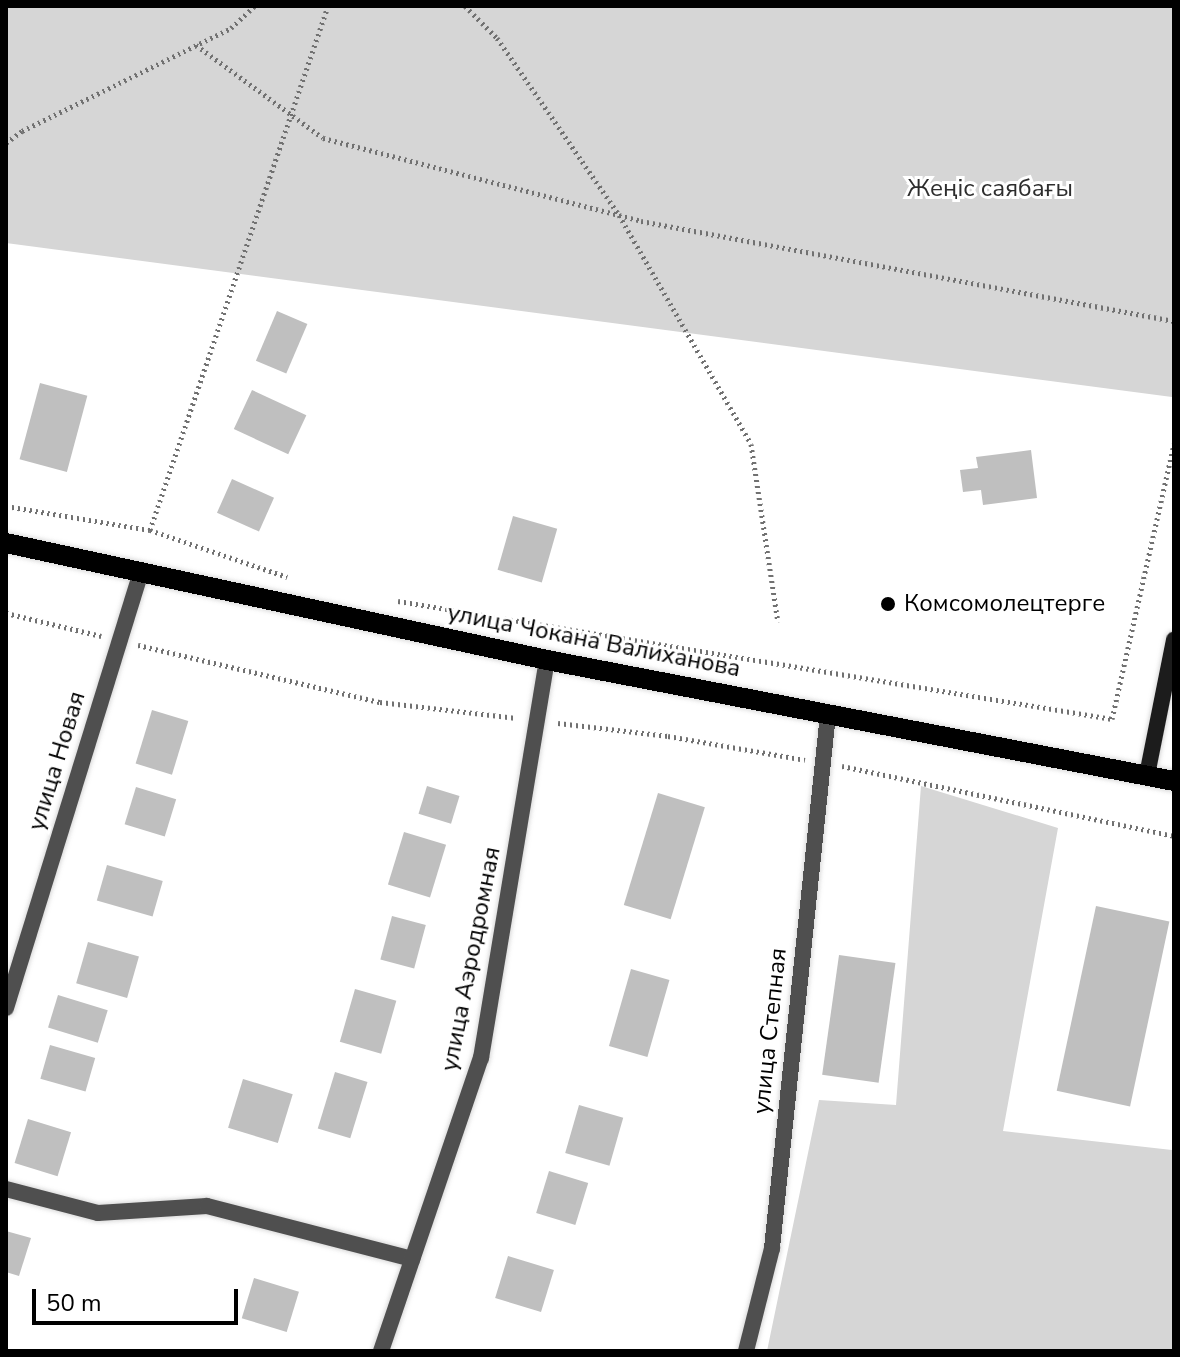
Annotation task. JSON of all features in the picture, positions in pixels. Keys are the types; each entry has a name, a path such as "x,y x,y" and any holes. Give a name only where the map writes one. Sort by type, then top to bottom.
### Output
{"main road":[{"name":"улица Чокана Валиханова","path":"6,543 547,660 1174,781"},
{"path":"1147,775 1174,640"}],"street":[{"name":"улица Новая","path":"6,1008 140,574"},
{"name":"улица Аэродромная","path":"381,1351 481,1058 547,660"},
{"name":"улица Степная","path":"746,1351 772,1248 828,714"},
{"path":"6,1189 98,1213 207,1206 412,1259"}],"path":[{"path":"6,143 22,131 231,28 255,6"},
{"path":"150,530 328,6"},
{"path":"465,6 497,38 619,215 751,444 778,622"},
{"path":"196,45 323,138 619,215 1174,321"},
{"path":"389,599 1112,719 1174,444"},
{"path":"6,506 150,530 297,581"},
{"path":"6,613 380,702 668,736 823,763 1174,836"}],"green space":[{"name":"Жеңіс саябағы","path":"6,6 1174,6 1172,397 6,243"},
{"path":"921,786 1058,828 1003,1131 1172,1150 1174,1145 1174,1351 767,1351 819,1100 896,1105"}],"building":[{"path":"277,311 307,324 286,374 256,361"},
{"path":"40,383 87,396 67,472 20,459"},
{"path":"252,390 306,415 288,454 234,429"},
{"path":"1031,450 1037,498 983,505 981,490 963,492 960,470 978,468 976,457"},
{"path":"232,479 274,498 259,532 217,513"},
{"path":"513,516 557,529 542,583 498,570"},
{"path":"152,710 188,721 172,775 136,764"},
{"path":"427,786 460,796 451,824 419,814"},
{"path":"136,787 176,799 165,837 125,824"},
{"path":"658,793 705,807 671,919 624,905"},
{"path":"404,832 446,845 430,897 388,885"},
{"path":"107,865 163,881 153,917 97,901"},
{"path":"1096,906 1169,922 1130,1106 1057,1091"},
{"path":"392,916 426,925 414,969 380,959"},
{"path":"88,942 139,957 127,998 76,983"},
{"path":"839,955 895,963 879,1083 822,1075"},
{"path":"631,969 669,980 647,1057 609,1046"},
{"path":"355,989 396,1001 381,1054 340,1042"},
{"path":"58,995 108,1010 98,1043 48,1028"},
{"path":"50,1045 95,1058 86,1092 40,1079"},
{"path":"335,1072 368,1082 350,1138 318,1128"},
{"path":"243,1079 293,1094 278,1143 228,1128"},
{"path":"579,1105 623,1118 609,1166 565,1153"},
{"path":"28,1119 71,1132 58,1176 15,1163"},
{"path":"549,1171 588,1183 575,1225 536,1213"},
{"path":"6,1231 31,1238 19,1276 6,1272"},
{"path":"508,1256 554,1270 541,1312 495,1298"},
{"path":"254,1278 299,1292 287,1332 242,1318"}],"place":[{"name":"Комсомолецтерге","path":"888,604"}]}
